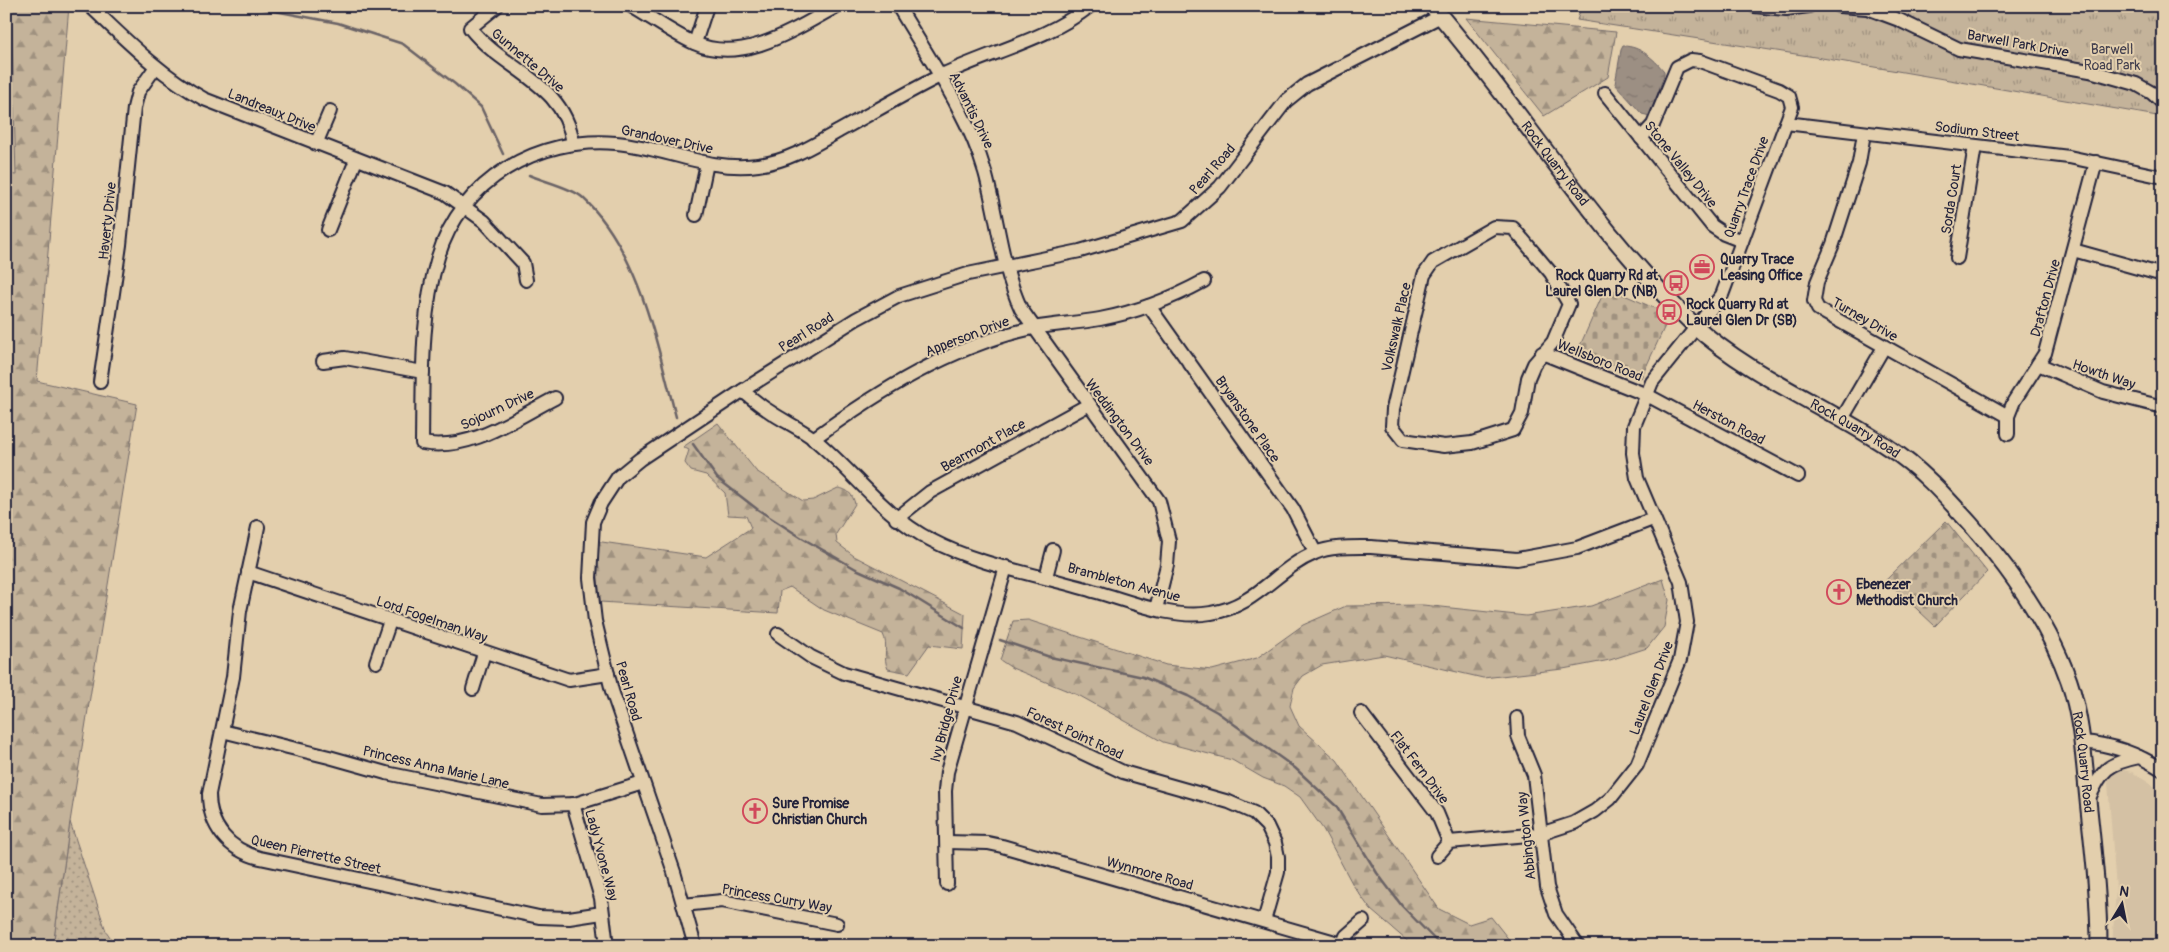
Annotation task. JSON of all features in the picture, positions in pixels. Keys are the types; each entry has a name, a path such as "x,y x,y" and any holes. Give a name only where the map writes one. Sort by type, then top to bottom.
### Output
{"main road":[{"name":"Rock Quarry Road","path":"1437,11 1590,208 1653,283 1697,327 1761,373 1842,419 1892,450 1918,469 1987,544 2034,608 2055,646 2074,696 2082,742 2099,912 2098,946"}],"street":[{"name":"Landreaux Drive","path":"90,6 155,68 177,85 204,99 444,193 484,221 523,264 526,280"},
{"name":"Gunnette Drive","path":"497,6 470,28 479,39 546,90 567,117 573,143"},
{"path":"631,6 695,43 728,48 763,44 783,36 837,6"},
{"path":"695,43 707,6"},
{"name":"Advantis Drive","path":"898,6 939,76 976,148 985,172 1006,265"},
{"name":"Grandover Drive","path":"422,443 423,372 428,307 438,257 448,231 465,207 483,187 519,160 552,147 593,142 631,145 707,163 734,166 758,165 782,160 808,148 939,76 1058,28 1090,6"},
{"path":"1754,6 1786,9 1809,6"},
{"name":"Barwell Park Drive","path":"1839,6 1867,7 1959,49 2090,71 2136,84 2152,93 2163,103"},
{"name":"Pearl Road","path":"695,946 608,674 595,621 590,578 593,522 601,503 618,477 742,390 856,319 900,296 968,274 1080,251 1182,221 1220,187 1286,101 1307,84 1437,11"},
{"name":"Quarry Trace Drive","path":"1641,138 1653,126 1677,67 1691,60 1700,60 1779,90 1789,96 1792,107 1722,295 1697,327"},
{"name":"Haverty Drive","path":"100,382 120,245 134,108 138,92 155,68"},
{"name":"Stone Valley Drive","path":"1605,93 1712,226 1724,234 1742,241"},
{"path":"316,144 330,111"},
{"name":"Sodium Street","path":"1786,123 2096,162 2163,176"},
{"name":"Turney Drive","path":"1864,133 1859,163 1817,282 1814,301 1818,309 2008,416"},
{"name":"Sorda Court","path":"1957,258 1975,146"},
{"path":"328,230 356,160"},
{"name":"Drafton Drive","path":"2008,434 2008,416 2014,401 2045,353 2096,162"},
{"path":"696,215 707,163"},
{"name":"Volkswalk Place","path":"1494,227 1513,228 1551,273 1568,304 1553,342 1542,353 1534,364 1528,378 1522,413 1513,430 1472,443 1444,446 1402,440 1392,426 1393,408 1424,275 1433,262 1494,227"},
{"path":"2073,250 2163,275"},
{"name":"Weddington Drive","path":"1006,265 1013,292 1033,328 1088,405 1150,486 1159,501 1169,542 1167,565 1156,609"},
{"name":"Apperson Drive","path":"813,439 864,402 926,367 988,341 1033,328 1101,319 1149,306 1181,294 1204,281"},
{"name":"Bryanstone Place","path":"1149,306 1293,509 1315,552"},
{"name":"Laurel Glen Drive","path":"1449,842 1540,834 1574,823 1595,811 1626,781 1636,765 1680,660 1687,622 1681,582 1637,478 1632,453 1634,426 1652,382 1697,327"},
{"path":"1842,419 1884,347"},
{"name":"Wellsboro Road","path":"1542,353 1647,395"},
{"path":"323,361 345,358 423,372"},
{"name":"Howth Way","path":"2038,364 2103,392 2163,407"},
{"name":"Brambleton Avenue","path":"742,390 767,410 813,439 896,519 930,540 951,550 1006,567 1156,609 1194,614 1211,613 1231,608 1255,596 1275,579 1315,552 1348,547 1371,547 1518,559 1577,548 1653,519"},
{"name":"Herston Road","path":"1647,395 1798,476"},
{"name":"Sojourn Drive","path":"422,443 450,445 473,439 555,398"},
{"name":"Bearmont Place","path":"896,519 930,492 1088,405"},
{"name":"Queen Pierrette Street","path":"258,527 239,618 233,677 211,779 210,808 214,822 222,835 241,852 260,858 539,917 569,918 602,913"},
{"path":"1046,577 1053,550"},
{"name":"Ivy Bridge Drive","path":"947,884 945,791 947,772 964,706 1006,567"},
{"name":"Lord Fogelman Way","path":"248,572 484,653 570,680 608,674"},
{"path":"376,662 390,620"},
{"name":"Forest Point Road","path":"778,634 810,657 844,673 1017,722 1122,772 1229,802 1254,813 1267,826 1275,843 1278,857 1278,872 1264,921"},
{"path":"473,689 484,653"},
{"name":"Flat Fern Drive","path":"1361,713 1437,812 1449,842"},
{"name":"Abbington Way","path":"1516,718 1518,736 1534,775 1547,887 1556,914 1578,946"},
{"name":"Princess Anna Marie Lane","path":"222,731 392,774 542,805 573,804 643,783"},
{"path":"2082,742 2113,747 2140,757 2163,770"},
{"path":"2088,800 2102,772 2109,766 2140,757"},
{"name":"Lady Yvone Way","path":"573,804 595,878 607,946"},
{"name":"Wynmore Road","path":"946,842 1002,846 1342,945"},
{"path":"1437,856 1449,842"},
{"name":"Princess Curry Way","path":"683,905 722,901 836,924"},
{"path":"1342,945 1346,936 1363,921"}],"shaded area":[{"path":"6,6 11,6 16,175 6,174"},
{"path":"2119,769 2132,772 2163,792 2163,946 2112,946 2116,889 2108,783 2111,774"}],"green space":[{"path":"11,6 69,6 37,381 137,404 70,822 53,946 6,946 6,174 16,175"},
{"name":"Barwell Road Park","path":"1582,6 2163,6 2163,117 1828,59 1577,20"},
{"path":"1466,18 1616,32 1608,77 1544,116"},
{"path":"1606,287 1670,315 1641,378 1579,348"},
{"path":"718,423 756,471 803,501 813,500 838,488 849,493 855,504 836,534 837,543 854,556 965,614 963,649 929,645 909,673 888,669 883,634 824,610 790,587 780,591 778,613 600,602 595,541 706,557 751,528 746,516 728,515 725,493 706,475 691,471 685,463 689,450 683,447"},
{"path":"1946,521 1987,572 1935,626 1886,580"},
{"path":"1663,579 1669,600 1664,627 1647,648 1610,660 1563,669 1483,678 1384,655 1322,665 1303,676 1294,688 1290,706 1299,726 1337,760 1439,909 1469,924 1491,917 1514,946 1413,946 1371,910 1353,885 1323,829 1300,797 1284,786 1263,778 1232,760 1163,742 1080,696 1012,668 1000,660 1013,621 1028,620 1166,665 1212,670 1257,658 1303,625 1346,606 1423,605 1526,616 1591,606"},
{"path":"70,822 106,931 116,946 53,946"}],"water":[{"path":"1623,46 1641,50 1664,71 1650,116 1642,114 1615,84"}],"waterway":[{"path":"248,6 338,23 403,44 455,84 481,107 503,154"},
{"path":"529,175 565,188 582,197 602,218 618,243 632,270 643,299 653,329 676,417"},
{"path":"693,444 717,478 757,509 802,538 856,569 899,588 964,628"},
{"path":"1000,640 1050,657 1143,677 1188,696 1217,712 1295,768 1336,806 1377,873 1402,906 1441,946"}],"place":[{"name":"Quarry Trace Leasing Office","path":"1702,267"},
{"name":"Rock Quarry Rd at Laurel Glen Dr (NB)","path":"1676,283"},
{"name":"Rock Quarry Rd at Laurel Glen Dr (SB)","path":"1669,312"},
{"name":"Ebenezer Methodist Church","path":"1839,592"},
{"name":"Sure Promise Christian Church","path":"755,811"}]}
